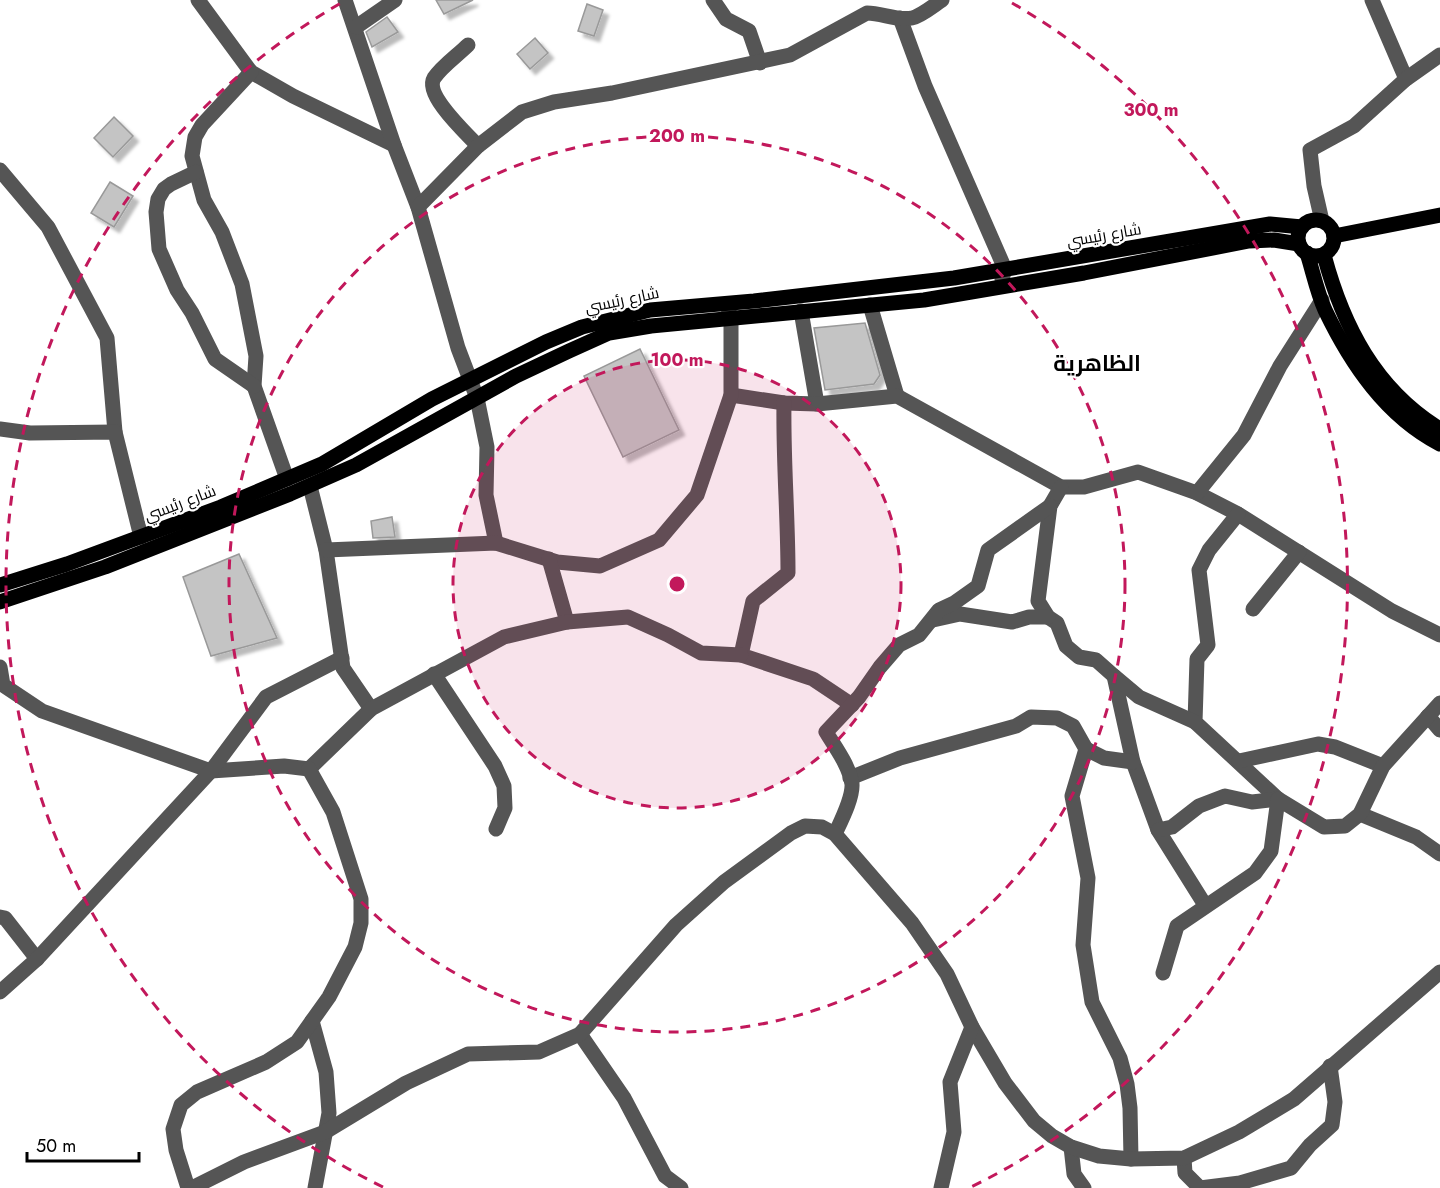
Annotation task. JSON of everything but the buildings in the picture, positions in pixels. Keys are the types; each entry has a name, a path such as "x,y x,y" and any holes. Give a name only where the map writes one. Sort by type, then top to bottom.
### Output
{"main road":[{"path":"1334,236 1440,214"},
{"path":"1303,248 1312,256 1324,255 1332,247 1334,236 1329,225 1313,220 1302,227 1298,238 1322,300 1354,361 1385,403 1413,427 1440,444"},
{"name":"شارع رئيسي","path":"0,602 105,567 310,486 356,465 516,376 609,333 729,311 954,278 1270,224 1302,227"},
{"name":"شارع رئيسي","path":"0,585 66,564 221,507 322,464 432,399 546,342 582,327 650,310 801,311 924,300 1249,241 1274,240 1303,248"},
{"path":"1324,255 1348,327 1366,356 1402,400 1440,429"}],"street":[{"path":"198,0 251,72 293,96 394,145"},
{"path":"345,0 394,145 418,207 458,348 477,398 487,447 486,495 496,543"},
{"path":"356,27 395,0"},
{"path":"713,0 726,19 749,31 760,63"},
{"path":"418,207 478,146 522,112 555,102 612,93 790,55 867,13 913,18 942,0"},
{"path":"1372,0 1406,79"},
{"path":"900,18 925,86 1005,269 998,288"},
{"path":"468,45 434,78 432,91 440,104 478,146"},
{"path":"1322,221 1314,186 1310,150 1354,126 1406,79 1440,55"},
{"path":"251,72 204,122 196,133 192,150 204,200 222,232 242,284 256,356 254,386 287,479"},
{"path":"0,170 48,227 107,338 115,432 141,537"},
{"path":"196,172 171,184 164,189 158,199 156,212 159,249 177,290 192,313 215,359 254,386"},
{"path":"1197,493 1244,435 1280,366 1322,300"},
{"path":"870,305 897,396"},
{"path":"326,550 496,543 549,559 600,566 659,540 697,495 731,395 729,311"},
{"path":"801,311 817,404"},
{"path":"731,395 784,403 817,404 897,396 1061,486 1084,487 1138,472 1197,493 1238,514 1392,611 1440,635"},
{"path":"741,655 753,602 788,573 784,403"},
{"path":"0,429 30,433 115,432"},
{"path":"310,486 326,550 343,668 372,709"},
{"path":"1048,618 1038,601 1050,506 1061,486"},
{"path":"835,834 846,809 852,785 845,763 826,732 852,705 899,645 919,635 939,610 954,603 978,586 988,550 1050,506"},
{"path":"1195,722 1197,659 1208,645 1199,570 1209,550 1238,514"},
{"path":"1252,609 1299,552"},
{"path":"549,559 567,622"},
{"path":"931,620 960,614 1012,622 1029,617 1048,618 1057,623 1066,646 1079,657 1096,660 1139,697 1195,722 1278,800 1323,827 1345,826 1360,814 1383,766 1440,703"},
{"path":"309,769 372,709 504,637 567,622 628,617 700,653 741,655 813,679 852,705"},
{"path":"0,992 37,959 211,771 266,697 342,658"},
{"path":"0,668 3,685 42,711 211,771 284,766 309,769"},
{"path":"434,674 495,766 504,786 505,808 496,829"},
{"path":"1114,676 1133,762 1158,830 1205,905"},
{"path":"1428,716 1440,730"},
{"path":"850,778 909,755 1016,726 1031,717 1057,718 1073,726 1086,749 1104,758 1133,762"},
{"path":"1239,762 1318,744 1336,747 1383,766"},
{"path":"1086,749 1072,796 1088,878 1083,945 1092,1002 1120,1058 1127,1084 1131,1159"},
{"path":"188,1188 176,1150 173,1129 181,1106 197,1092 266,1062 297,1042 329,998 355,947 361,923 361,899 333,812 309,769"},
{"path":"1158,830 1173,827 1199,806 1225,796 1252,802 1278,800"},
{"path":"1163,973 1177,926 1255,873 1272,851 1278,800"},
{"path":"1360,814 1416,837 1440,854"},
{"path":"192,1188 244,1162 325,1132 406,1083 468,1053 539,1052 580,1034 676,926 723,882 791,833 805,826 822,827 835,834 912,922 947,974 972,1027 1005,1083 1035,1121 1052,1136 1071,1147 1099,1156 1131,1159 1184,1158 1239,1132 1294,1099 1440,972"},
{"path":"0,917 6,918 37,959"},
{"path":"312,1021 326,1072 329,1113 315,1188"},
{"path":"941,1188 954,1132 950,1082 972,1027"},
{"path":"580,1034 624,1098 665,1176 681,1188"},
{"path":"1184,1158 1185,1173 1200,1188 1240,1183 1291,1168 1310,1145 1332,1125 1335,1102 1330,1066"},
{"path":"1071,1147 1074,1174 1084,1188"}],"district":[{"name":"الظاهرية","path":"1097,363"}]}
